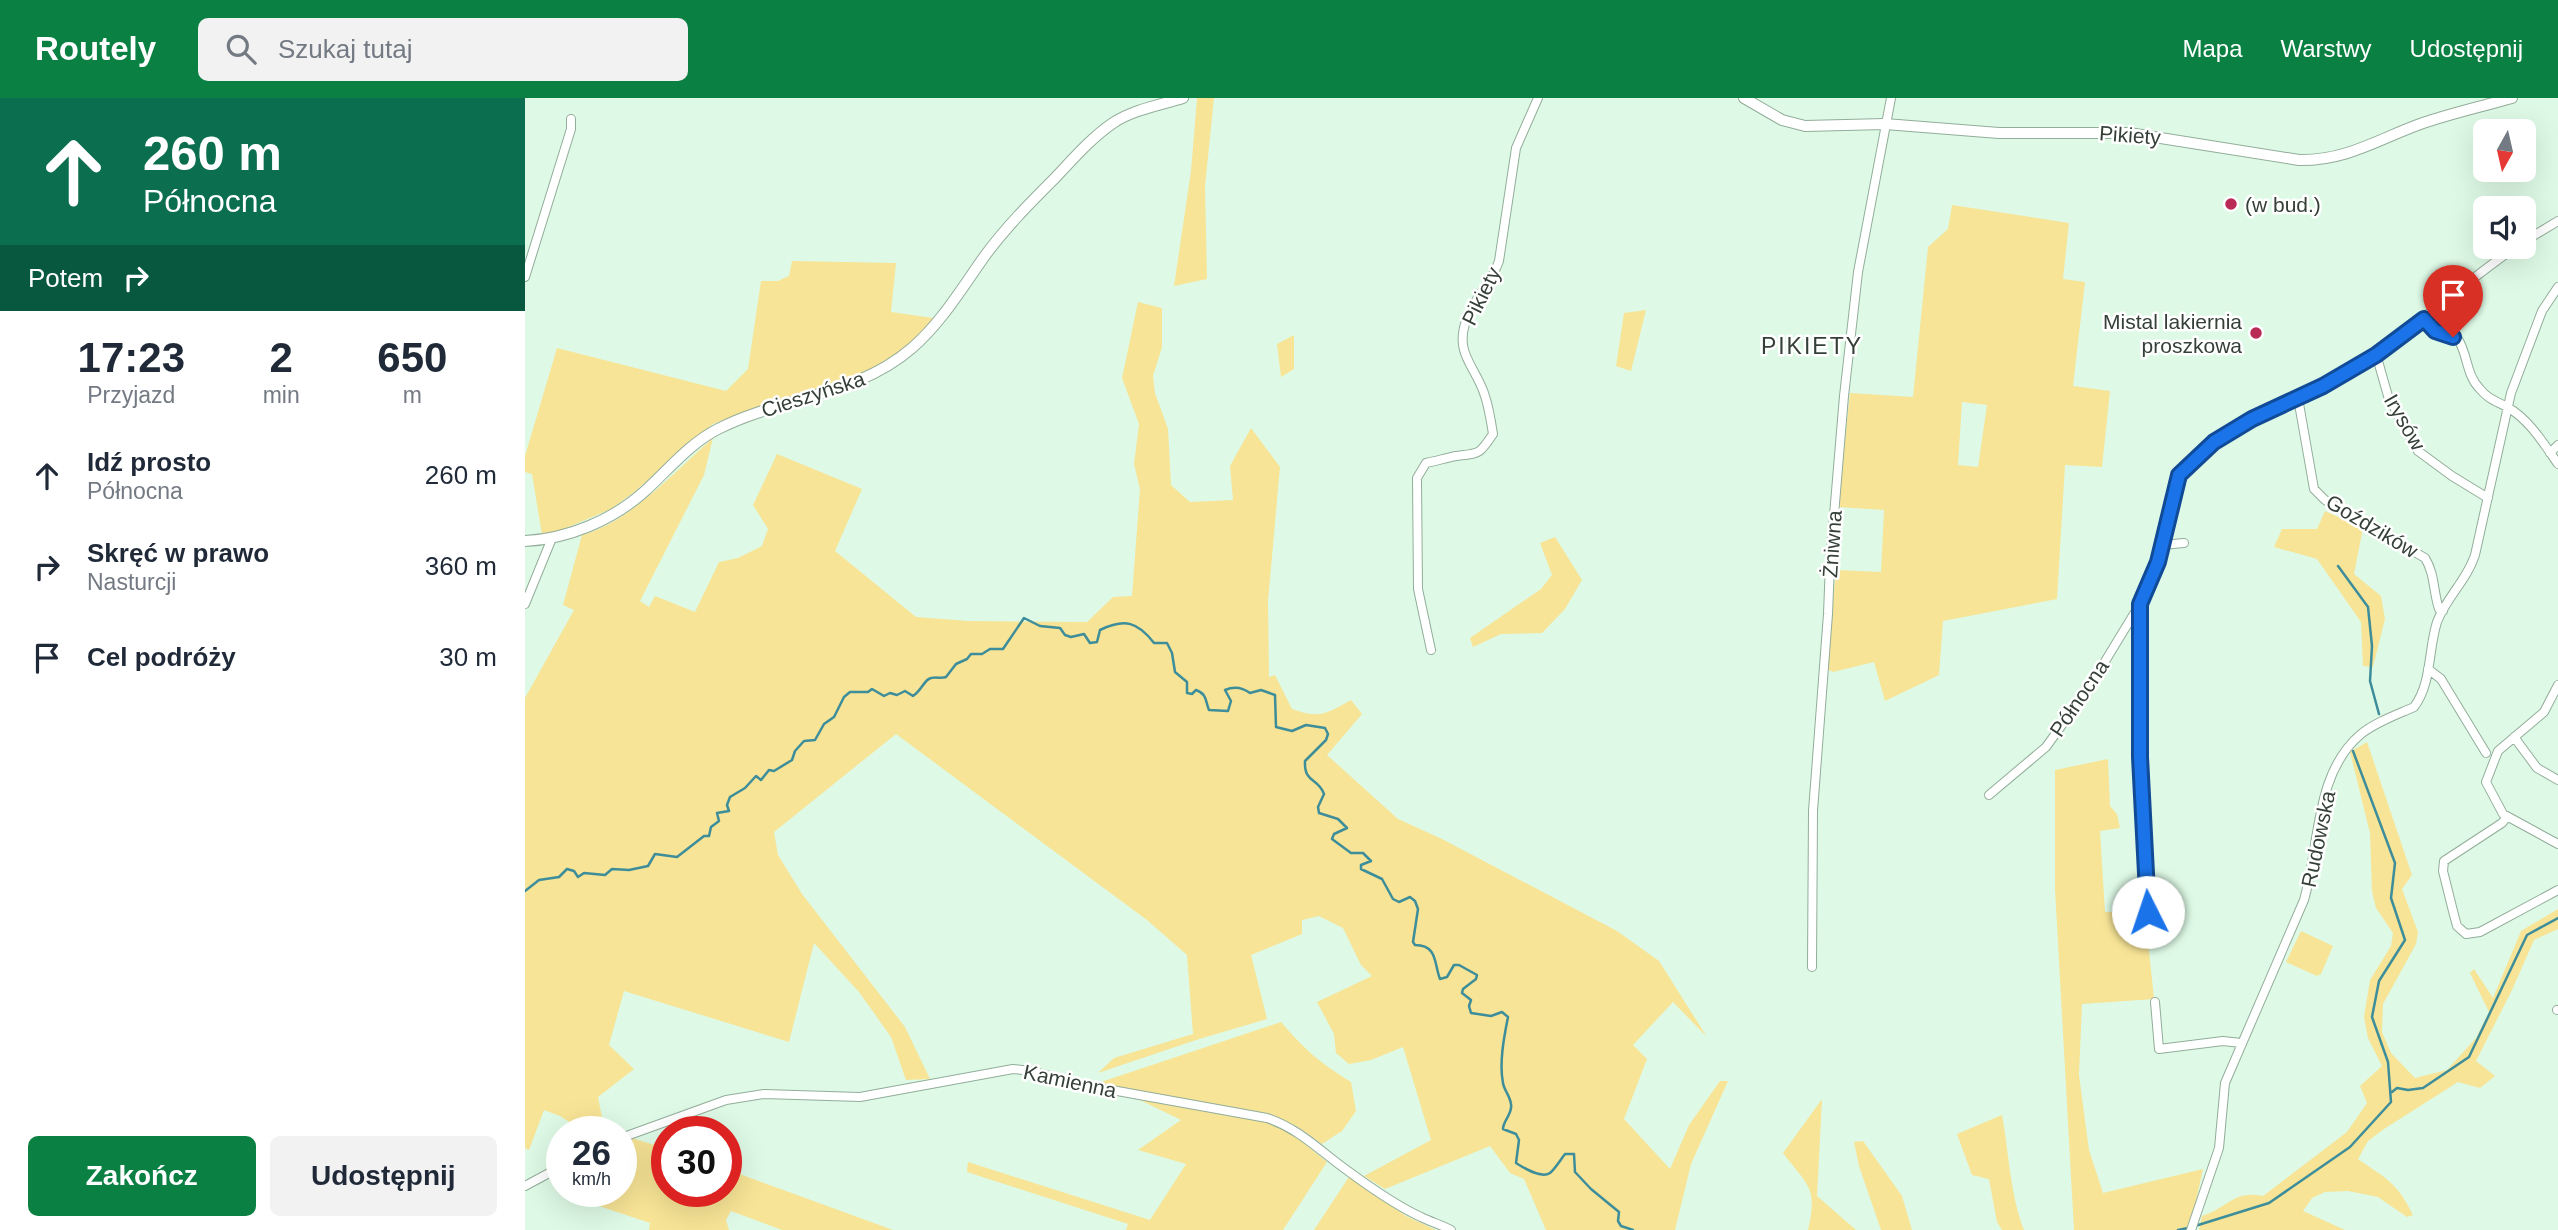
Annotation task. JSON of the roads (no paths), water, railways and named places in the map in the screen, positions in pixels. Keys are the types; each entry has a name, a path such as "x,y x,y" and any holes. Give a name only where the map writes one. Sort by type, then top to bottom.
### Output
{"street":[{"name":"Cieszyńska","path":"525,541 552,538 588,526 621,509 715,430 755,413 853,384 895,362 935,325 987,253 1082,149 1114,122 1183,98"},
{"name":"Pikiety","path":"1431,650 1418,589 1417,478 1426,463 1458,456 1472,456 1484,448 1493,434 1485,393 1466,361 1463,333 1468,316 1495,274 1516,148 1538,98"},
{"name":"Pikiety","path":"1744,98 1781,120 1805,126 1885,124 1999,133 2129,133 2299,160 2352,153 2423,123 2512,98"},
{"name":"Żniwna","path":"1812,967 1813,811 1835,495 1858,272 1891,98"},
{"path":"525,277 571,129 571,119"},
{"path":"2536,234 2558,221"},
{"name":"Północna","path":"1989,795 2046,747 2090,686 2140,604 2153,576 2179,475 2214,442 2252,419 2323,386 2376,355 2501,259"},
{"name":"Rudowska","path":"2191,1230 2219,1148 2223,1094 2241,1043 2304,900 2332,775 2346,750 2361,734 2414,707 2424,688 2437,624 2472,566 2507,407 2542,311 2558,287"},
{"path":"2424,319 2435,331 2458,339 2473,382 2490,400 2507,407 2532,429 2558,464"},
{"name":"Irysów","path":"2376,355 2388,396 2419,451 2488,498"},
{"name":"Goździków","path":"2298,398 2313,489 2325,500 2425,558 2432,568 2435,597 2439,609 2443,611"},
{"path":"2550,453 2558,445"},
{"path":"525,604 552,538"},
{"path":"2162,545 2184,543"},
{"path":"2140,604 2140,757 2148,912"},
{"path":"2428,669 2441,679 2486,753"},
{"path":"2557,688 2544,712 2498,751 2486,782 2500,811 2558,844"},
{"path":"2514,737 2537,768 2558,780"},
{"path":"2507,817 2444,861 2443,871 2457,926 2466,934 2480,933 2558,891"},
{"path":"2155,1002 2159,1049 2224,1041 2241,1043"},
{"name":"Kamienna","path":"637,1132 726,1100 778,1094 860,1097 1013,1069 1031,1071 1084,1085 1283,1123 1388,1199 1451,1230"},
{"path":"525,1186 546,1175"}],"waterway":[{"path":"2338,566 2368,607 2372,646 2370,681 2379,714"},
{"path":"525,891 539,880 559,877 567,869 574,871 578,877 584,873 605,875 612,869 629,870 648,866 655,854 677,857 704,836 709,836 711,827 719,821 717,813 729,811 727,805 730,797 745,788 756,776 761,780 769,770 774,771 792,760 795,751 804,741 815,740 824,724 834,717 844,697 850,692 868,692 872,689 884,696 905,691 913,696 927,680 946,677 956,664 971,654 1003,649 1024,618 1040,626 1060,628 1065,635 1071,637 1084,634 1090,643 1097,642 1100,630 1117,624 1130,624 1142,630 1154,643 1167,643 1172,653 1175,672 1187,682 1187,693 1192,694 1196,690 1202,693 1209,710 1228,711 1231,701 1225,690 1238,688 1250,693 1261,690 1275,695 1276,727 1292,731 1306,725 1325,728 1328,734 1326,740 1305,761 1305,768 1324,794 1318,807 1319,813 1338,819 1347,828 1334,834 1332,839 1351,853 1363,853 1371,861 1361,865 1361,869 1382,879 1393,899 1399,902 1410,897 1415,901 1418,909 1413,942 1428,948 1434,956 1440,979 1447,977 1454,965 1477,975 1462,993 1471,1000 1471,1013 1491,1016 1502,1012 1508,1017 1502,1075 1511,1108 1503,1129 1516,1134 1519,1140 1516,1163 1542,1175 1550,1173 1565,1154 1574,1154 1575,1172 1619,1212 1618,1221 1621,1226 1633,1230"},
{"path":"2195,1226 2269,1203 2350,1147 2391,1102 2388,1062 2372,1017 2379,981 2405,940 2391,898 2395,863 2353,751"},
{"path":"2392,1092 2397,1088 2423,1088 2469,1057 2527,935 2558,918"},
{"path":"2178,1230 2188,1228"}],"place":[{"name":"(w bud.)","path":"2231,204"},
{"name":"Mistal lakiernia proszkowa","path":"2256,333"}],"district":[{"name":"PIKIETY","path":"1812,346"}]}
